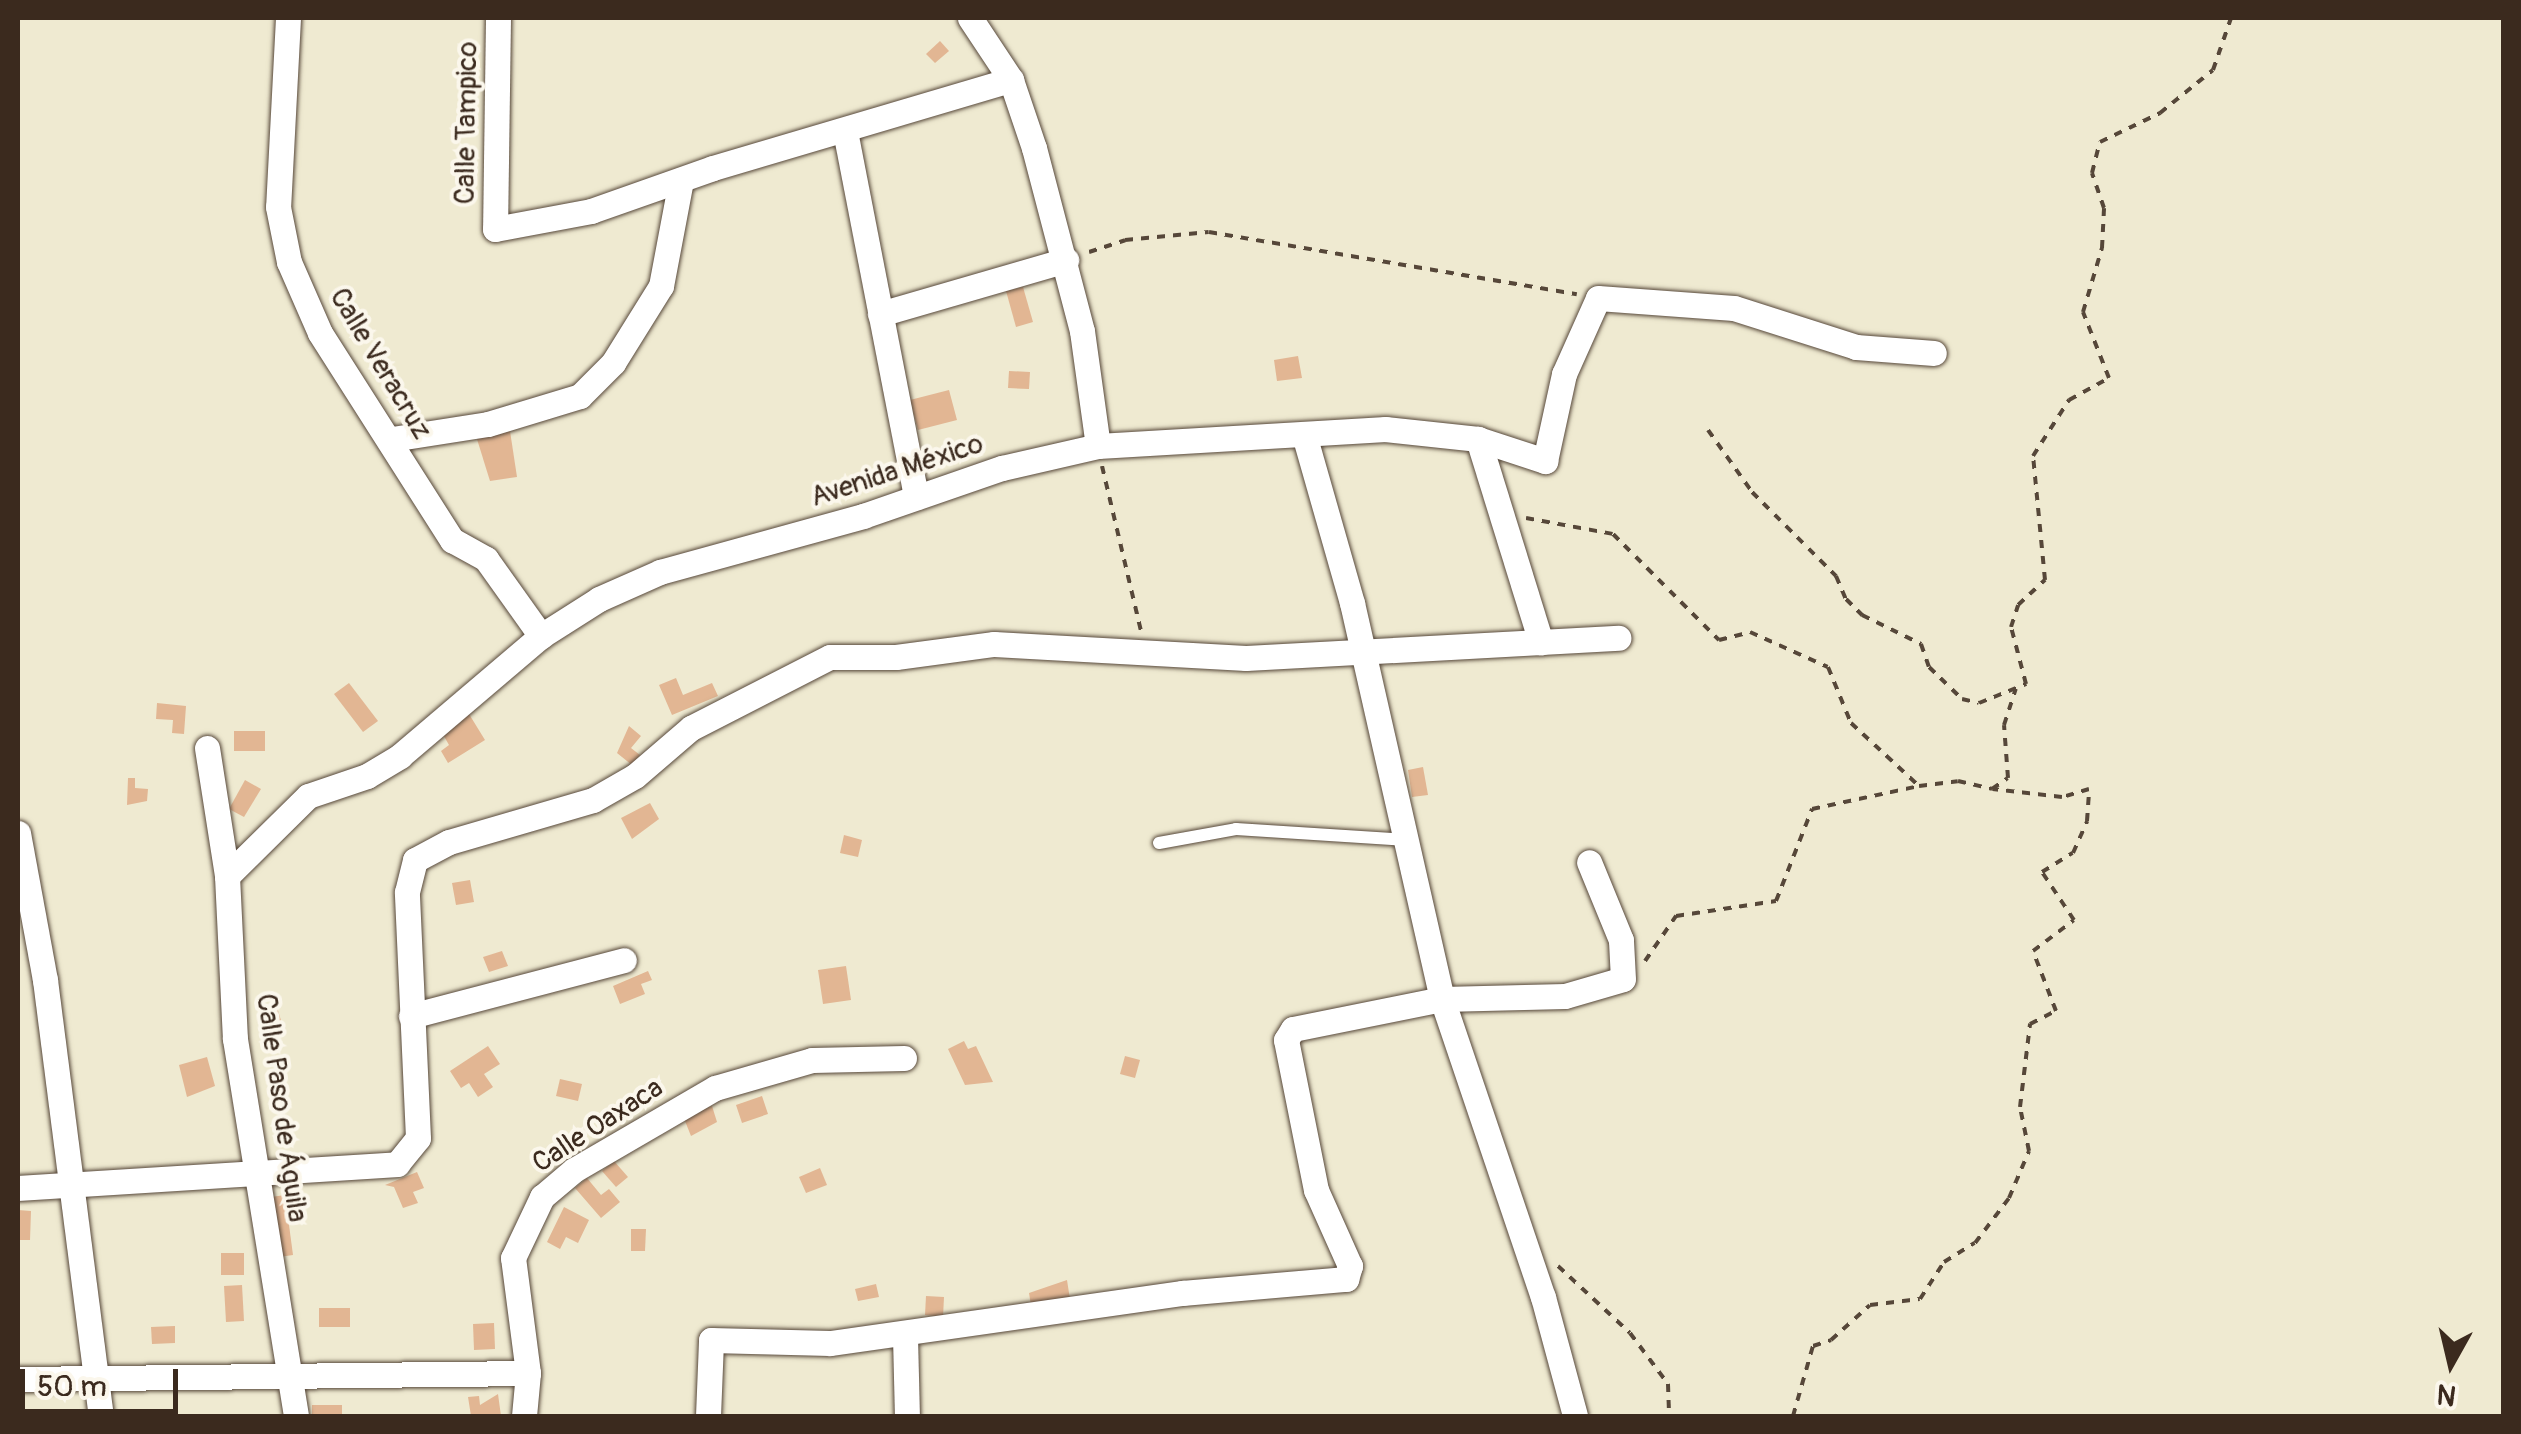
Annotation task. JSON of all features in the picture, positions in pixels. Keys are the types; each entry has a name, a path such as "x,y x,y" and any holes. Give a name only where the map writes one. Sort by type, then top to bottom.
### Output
{"street":[{"name":"Calle Veracruz","path":"288,18 278,208 289,262 320,334 392,439 452,540 486,558 541,636"},
{"name":"Calle Tampico","path":"498,18 496,229 592,211 681,180"},
{"path":"970,18 1011,80 1066,260 1098,446"},
{"path":"392,439 488,424 580,396 612,363 661,286 681,180 1011,80"},
{"path":"845,131 916,497"},
{"path":"880,314 1066,260"},
{"path":"1598,298 1734,308 1856,347 1934,353"},
{"name":"Avenida México","path":"227,876 308,796 367,776 400,756 541,636 660,572 1098,446 1305,438 1385,429 1478,438 1545,461 1564,374 1598,298"},
{"path":"1305,438 1363,652 1442,999 1543,1297 1575,1416"},
{"path":"1478,438 1541,642"},
{"path":"18,1188 72,1189 396,1164 410,1154 418,1138 407,892 415,860 449,842 593,800 635,776 691,728 777,680 830,658 896,657 994,644 1141,656 1363,652 1618,638"},
{"name":"Calle Paso de Águila","path":"207,748 227,876 235,1040 260,1174 296,1416"},
{"path":"18,834 28,946 72,1189 101,1416"},
{"path":"708,1416 710,1340 830,1343 905,1336 1182,1294 1346,1279 1350,1266 1316,1190 1286,1040 1293,1030 1442,999 1565,996 1624,979 1621,940 1589,862"},
{"path":"410,1016 624,960"},
{"name":"Calle Oaxaca","path":"524,1416 528,1374 513,1258 542,1197 574,1170 715,1088 812,1060 904,1058"},
{"path":"905,1336 907,1416"},
{"path":"18,1379 95,1382 291,1373 528,1374"}],"lane":[{"path":"1159,843 1236,830 1404,840"}],"path":[{"path":"628,18 636,18"},
{"path":"1708,430 1752,492 1836,576 1846,599 1862,615 1920,644 1929,666 1962,699 1979,703 2026,684 2010,628 2018,605 2045,580 2033,456 2068,400 2109,378 2083,312 2102,248 2104,208 2092,173 2100,142 2160,112 2213,70 2231,18"},
{"path":"1066,260 1125,240 1209,232 1598,298"},
{"path":"1098,446 1142,617 1141,656"},
{"path":"1500,510 1570,530 1613,534 1720,640 1750,632 1828,667 1851,723 1920,786"},
{"path":"1992,789 2008,778 2004,726 2016,689"},
{"path":"1624,979 1655,952 1676,916 1776,901 1812,809 1958,781 2062,797 2089,789 2087,821 2073,854 2042,872 2074,920 2033,951 2056,1011 2030,1024 2020,1106 2029,1150 2010,1198 1975,1243 1944,1262 1920,1299 1870,1306 1831,1340 1813,1346 1793,1416"},
{"path":"1555,1265 1630,1333 1668,1384 1668,1416"}],"building":[{"path":"940,41 949,51 935,63 926,54"},
{"path":"1023,287 1033,322 1016,327 1006,291"},
{"path":"1298,356 1302,378 1277,381 1274,360"},
{"path":"1009,371 1030,372 1029,389 1008,388"},
{"path":"949,390 957,420 918,430 910,400"},
{"path":"510,431 517,477 490,481 476,436"},
{"path":"676,678 683,695 712,683 718,696 672,715 659,685"},
{"path":"349,683 378,721 363,732 334,694"},
{"path":"157,703 186,706 184,734 172,733 173,720 156,719"},
{"path":"469,714 485,740 448,763 441,751 449,745 441,731"},
{"path":"629,726 641,736 631,748 640,755 632,765 617,753"},
{"path":"234,731 265,731 265,751 234,751"},
{"path":"1423,767 1428,795 1412,797 1408,770"},
{"path":"128,778 135,778 135,788 148,789 147,801 127,805"},
{"path":"245,780 261,789 244,817 229,809"},
{"path":"650,803 659,819 632,839 621,818"},
{"path":"844,835 862,840 858,857 840,853"},
{"path":"470,880 474,902 456,905 452,883"},
{"path":"502,951 508,966 489,972 483,957"},
{"path":"846,966 851,1000 823,1004 818,970"},
{"path":"648,971 652,980 641,984 645,994 620,1004 613,986"},
{"path":"277,1007 285,1034 269,1038 261,1012"},
{"path":"964,1041 968,1049 976,1046 993,1082 965,1085 948,1049"},
{"path":"488,1046 500,1064 484,1074 493,1087 478,1097 469,1083 461,1088 450,1071"},
{"path":"1125,1056 1140,1060 1135,1078 1120,1074"},
{"path":"207,1057 215,1086 187,1097 179,1065"},
{"path":"560,1079 582,1084 578,1101 556,1096"},
{"path":"762,1096 768,1114 742,1123 736,1105"},
{"path":"712,1106 717,1122 691,1136 683,1116"},
{"path":"614,1161 628,1177 616,1187 602,1171"},
{"path":"820,1168 827,1185 806,1193 799,1177"},
{"path":"417,1172 424,1188 413,1192 418,1203 403,1208 394,1187 385,1185"},
{"path":"587,1178 601,1195 609,1189 620,1202 601,1218 575,1188"},
{"path":"285,1195 293,1255 279,1257 271,1197"},
{"path":"564,1207 589,1220 578,1243 566,1237 560,1249 547,1242"},
{"path":"18,1210 31,1211 30,1240 18,1240"},
{"path":"631,1229 646,1229 645,1251 631,1251"},
{"path":"221,1253 244,1253 244,1275 221,1275"},
{"path":"1067,1280 1071,1306 1032,1312 1029,1293"},
{"path":"876,1284 879,1297 858,1301 855,1289"},
{"path":"242,1285 244,1321 226,1322 224,1286"},
{"path":"926,1296 944,1297 943,1317 925,1315"},
{"path":"319,1308 350,1308 350,1327 319,1327"},
{"path":"494,1323 495,1349 474,1350 473,1324"},
{"path":"175,1326 175,1343 152,1344 151,1327"},
{"path":"498,1394 501,1416 471,1416 468,1397 479,1396 480,1405"},
{"path":"312,1405 342,1405 342,1416 312,1416"}]}
